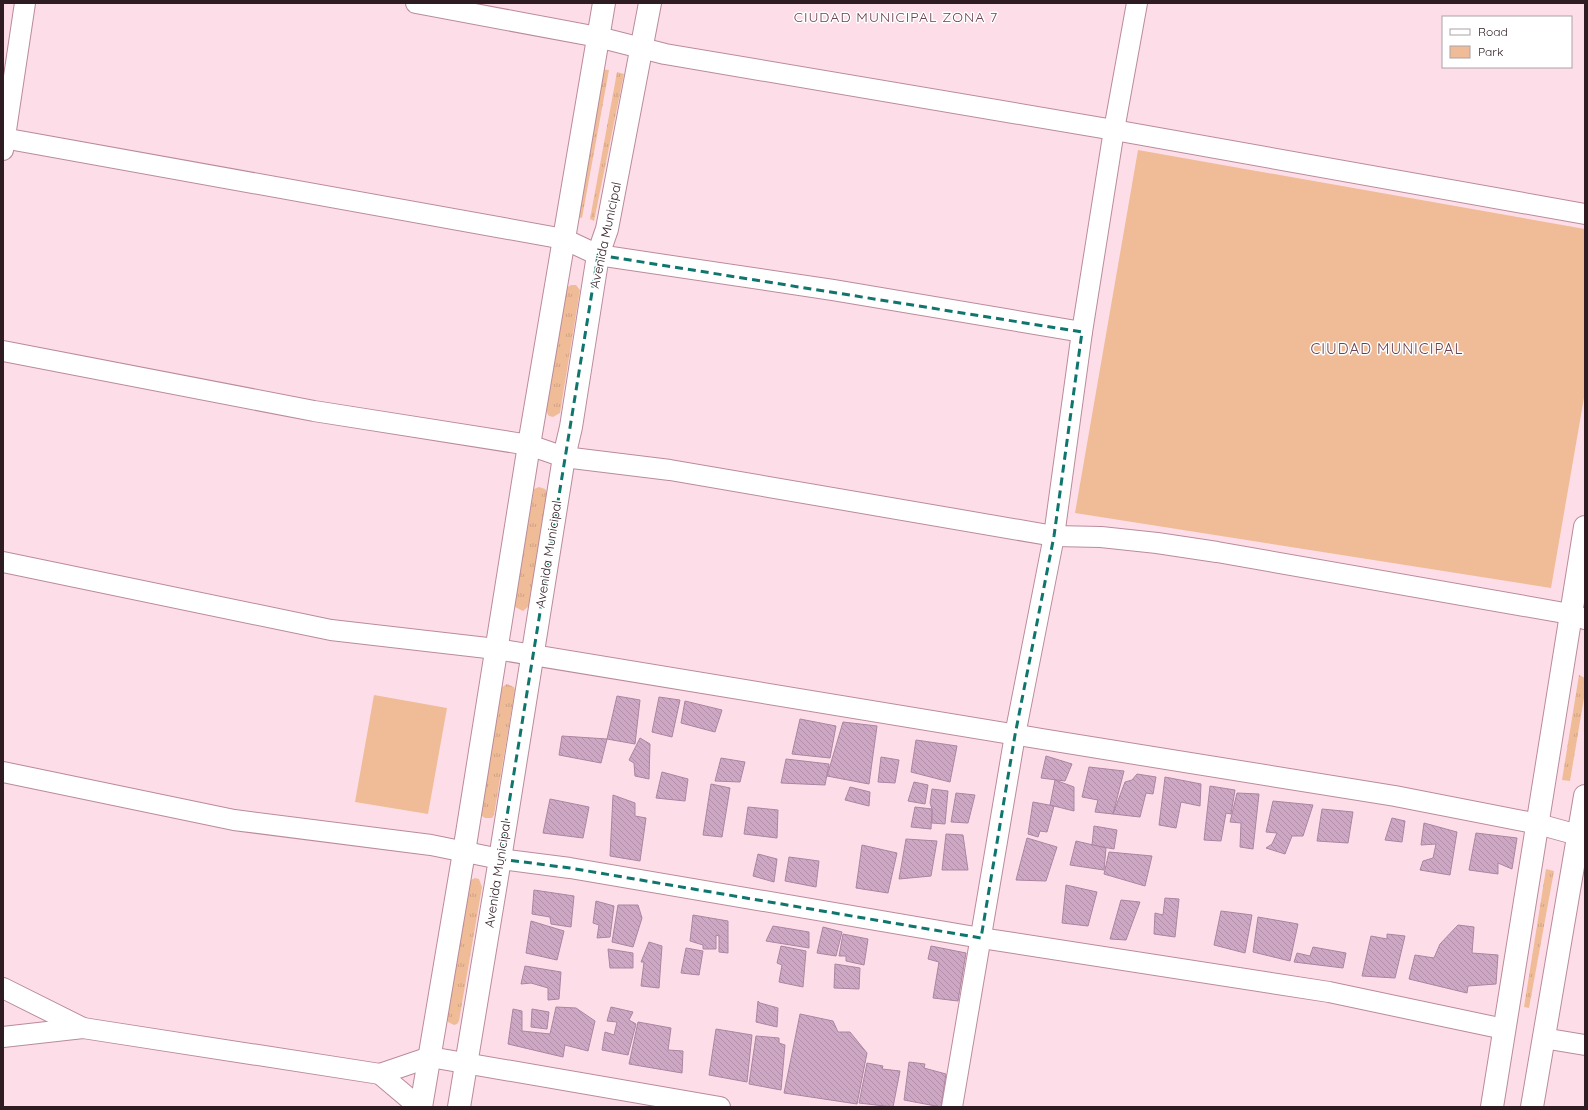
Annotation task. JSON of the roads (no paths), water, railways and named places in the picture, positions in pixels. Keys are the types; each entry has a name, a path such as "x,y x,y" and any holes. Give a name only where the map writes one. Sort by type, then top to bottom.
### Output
{"street":[{"path":"25,3 4,142 564,239 598,256 833,290 1082,332"},
{"path":"416,3 598,37 673,55 1114,130 1585,214"},
{"path":"380,1074 420,1107 430,1057 529,445 604,3"},
{"name":"Avenida Municipal","path":"459,1107 598,256 607,229 650,3"},
{"path":"952,1107 1015,735 1054,536 1082,332 1114,130 1137,3"},
{"path":"3,351 314,411 529,445 564,457 670,470 1054,536 1101,537 1157,543 1217,552 1578,616"},
{"path":"1492,1107 1538,824 1578,616 1585,527"},
{"path":"3,562 330,630 496,649 1395,796 1538,824 1582,836"},
{"path":"3,772 234,820 431,845 500,859 570,868 981,938 1329,992 1504,1029"},
{"path":"1532,1107 1543,1038 1582,836 1585,796"},
{"path":"3,988 83,1028"},
{"path":"3,1037 83,1028 380,1074 430,1057 720,1107"},
{"path":"1543,1038 1585,1045"}],"district":[{"name":"CIUDAD MUNICIPAL ZONA 7","path":"896,17"},
{"name":"CIUDAD MUNICIPAL","path":"1387,348"}]}
